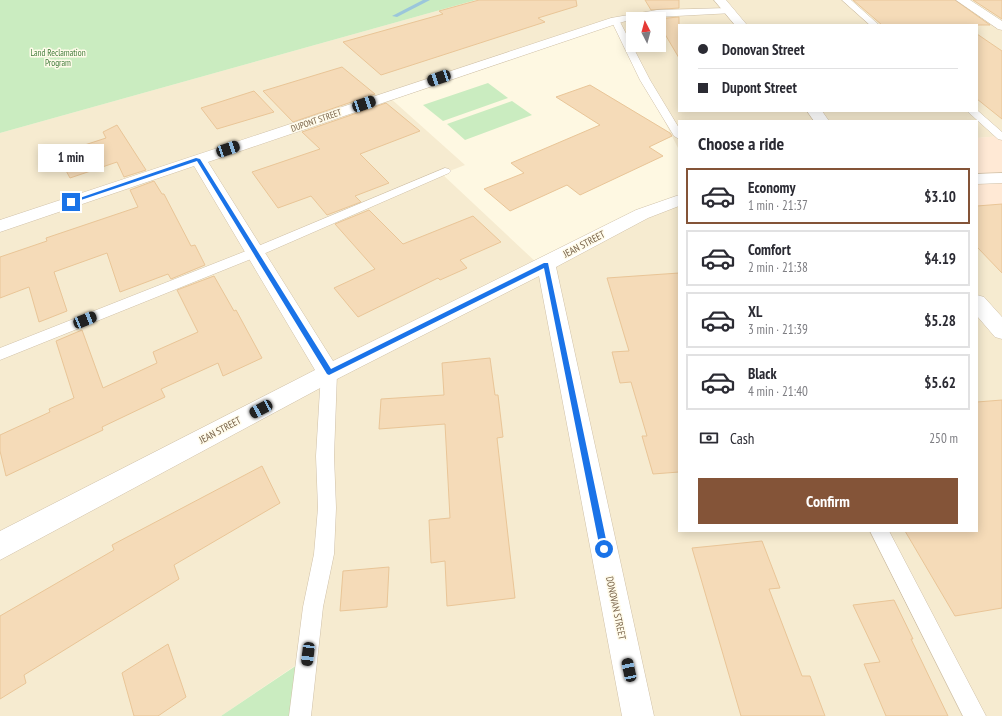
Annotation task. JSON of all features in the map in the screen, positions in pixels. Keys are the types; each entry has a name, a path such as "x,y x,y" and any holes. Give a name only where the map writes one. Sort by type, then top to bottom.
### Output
{"street":[{"path":"720,0 739,24"},
{"path":"962,0 1002,26"},
{"path":"624,5 631,12"},
{"name":"DUPONT STREET","path":"666,14 729,11"},
{"name":"DUPONT STREET","path":"0,226 614,20 626,18"},
{"path":"815,112 821,120"},
{"path":"198,159 329,372"},
{"path":"978,179 1002,178"},
{"name":"JEAN STREET","path":"0,546 329,372 546,264 642,214 678,200"},
{"name":"DONOVAN STREET","path":"546,264 638,716"},
{"path":"978,303 1002,331"}],"lane":[{"path":"846,0 873,24"},
{"path":"614,20 645,80 678,134"},
{"path":"973,112 1002,137"},
{"path":"0,354 256,252 445,171"},
{"path":"300,716 313,607 324,554 327,508 325,456 329,372"},
{"path":"880,532 975,716"}],"shaded area":[{"path":"476,0 1002,0 1002,136 978,138 978,120 678,120 678,148 630,52 666,52 666,12 626,12 626,45 614,21 389,97 465,165 442,174 539,265 678,198 678,532 978,532 978,231 1002,230 1002,716 296,716 302,661 221,716 0,716 0,133"},
{"path":"1000,136 1002,138 1002,230 978,231 978,138"}],"green space":[{"name":"Land Reclamation Program","path":"0,0 476,0 0,133"},
{"path":"488,83 508,98 443,121 423,105"},
{"path":"512,101 532,115 465,140 447,124"},
{"path":"303,661 296,716 221,716"}],"building":[{"path":"479,0 576,0 577,6 538,18 545,22 381,75 343,42 443,14 439,11"},
{"path":"645,0 679,0 679,8 651,10"},
{"path":"853,0 955,0 990,25 978,24 881,24"},
{"path":"973,0 1002,0 1002,19"},
{"path":"679,17 678,56 666,36 666,18"},
{"path":"978,35 1002,51 1002,119 978,100"},
{"path":"342,67 375,94 293,122 263,91"},
{"path":"590,85 670,133 672,136 649,147 663,156 580,195 567,185 510,211 484,189 524,173 511,163 600,125 556,97"},
{"path":"254,91 274,112 217,129 201,108"},
{"path":"386,103 420,131 360,154 389,183 355,196 361,202 327,215 311,196 278,208 252,172 320,149 302,132"},
{"path":"117,125 146,170 124,177 117,162 70,178 57,154 106,138 103,132"},
{"path":"154,181 162,194 164,194 191,246 195,245 205,265 171,279 168,274 120,292 107,253 54,272 67,311 39,322 29,287 0,298 0,257 47,241 46,238 138,207 130,190"},
{"path":"1002,204 1002,273 978,248 978,206"},
{"path":"369,210 403,244 473,216 501,242 460,260 467,268 440,280 438,278 358,317 334,288 375,269 335,224"},
{"path":"678,273 678,472 653,474 642,436 647,436 631,382 620,383 612,352 629,351 607,278"},
{"path":"214,276 234,311 236,310 262,358 223,376 218,363 161,389 165,397 102,427 103,430 6,476 0,451 0,435 50,412 49,409 74,398 56,341 82,330 103,388 157,363 153,352 198,332 177,290"},
{"path":"490,358 495,395 498,395 503,437 497,438 515,598 447,606 445,561 431,563 429,520 450,518 445,424 379,429 381,399 444,395 442,363"},
{"path":"1002,400 1002,608 955,616 906,532 978,532 978,402"},
{"path":"262,466 280,503 174,565 179,579 24,675 26,683 0,699 0,616 114,550 112,545"},
{"path":"762,541 780,588 769,589 802,676 810,676 825,716 741,716 692,548"},
{"path":"389,567 387,607 340,611 343,571"},
{"path":"894,600 948,716 886,716 864,664 880,662 853,605"},
{"path":"168,644 186,697 158,716 134,716 122,673"}],"waterway":[{"path":"395,16 427,0"}],"route":[{"path":"71,202 198,159 329,372 546,264 604,549"}]}
